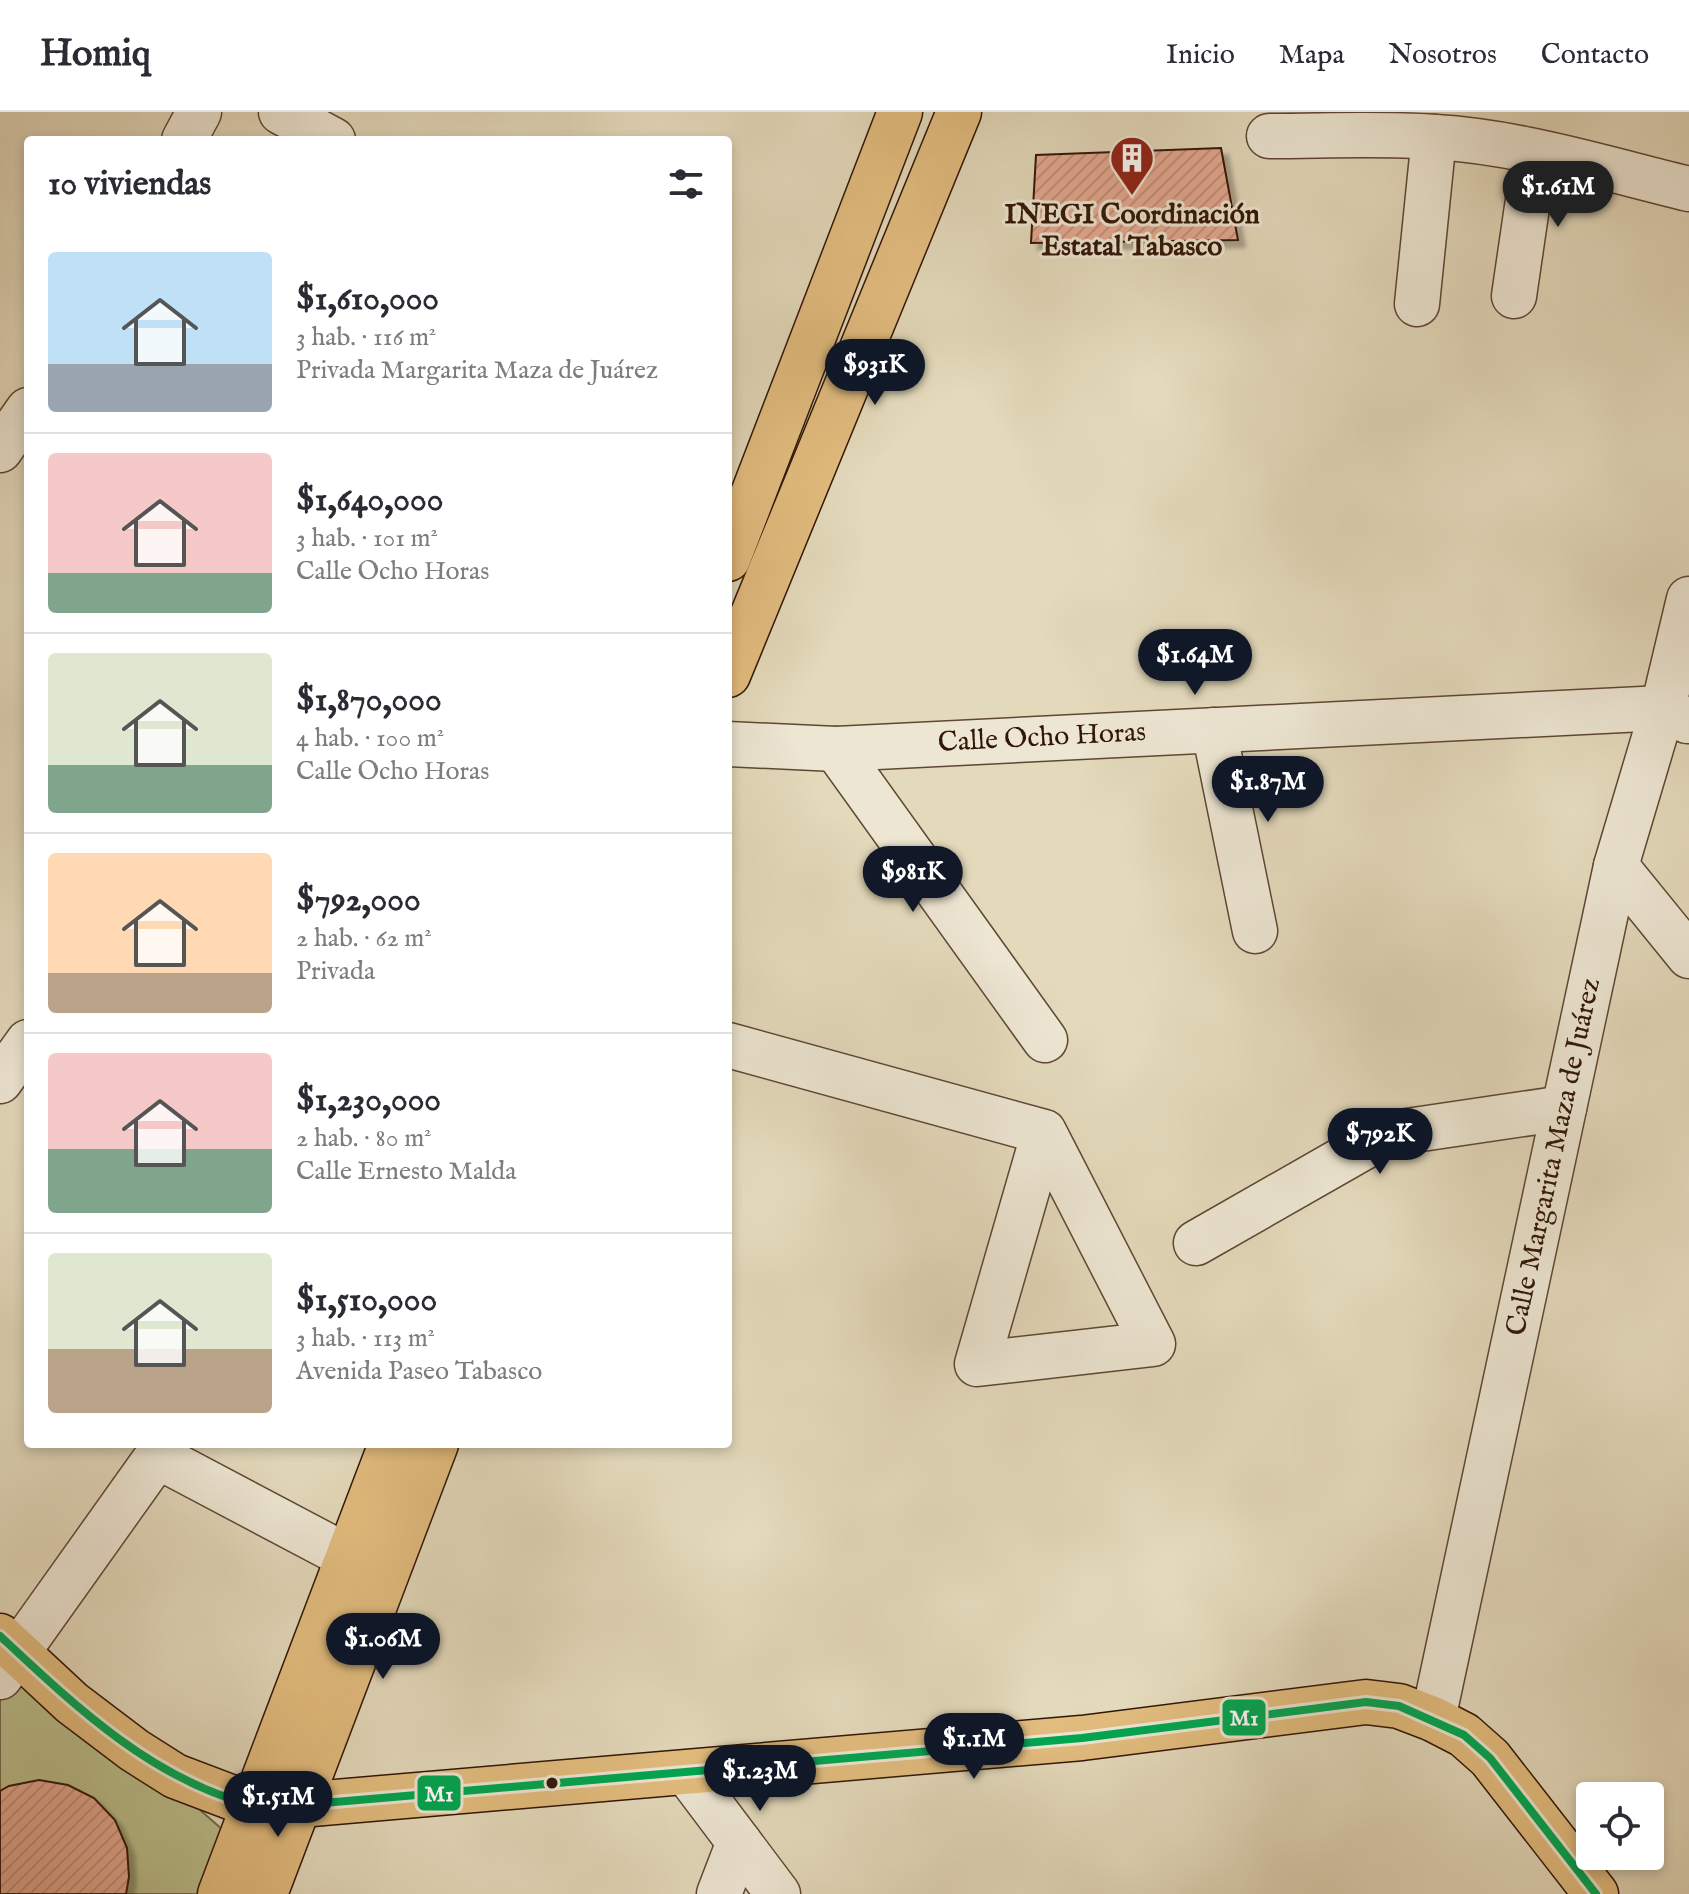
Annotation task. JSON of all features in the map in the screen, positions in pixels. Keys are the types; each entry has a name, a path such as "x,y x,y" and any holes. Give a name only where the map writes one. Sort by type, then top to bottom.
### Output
{"main road":[{"path":"732,549 900,112"},
{"path":"732,665 959,112"},
{"path":"220,1894 389,1448"},
{"path":"265,1894 434,1448"},
{"path":"6,1655 134,1750 175,1776 254,1806 300,1805 1082,1738 1366,1702 1399,1706 1464,1735 1490,1758 1596,1894"}],"street":[{"path":"186,136 199,112"},
{"path":"281,112 326,136"},
{"path":"1269,136 1434,137 1535,152 1689,189"},
{"path":"1417,304 1434,137"},
{"path":"1514,296 1535,152"},
{"path":"0,450 24,416"},
{"name":"Calle Margarita Maza de Juárez","path":"1433,1719 1616,866 1676,715 1689,599"},
{"name":"Calle Ocho Horas","path":"732,744 836,749 1214,730 1676,715"},
{"path":"1214,730 1255,931"},
{"path":"836,749 1045,1040"},
{"path":"1616,866 1689,956"},
{"path":"732,1046 1044,1132 1153,1344 977,1364 1044,1132"},
{"path":"0,1081 24,1048"},
{"path":"1196,1243 1387,1134 1564,1108"},
{"path":"6,1655 162,1450 348,1557"},
{"path":"687,1773 778,1894"},
{"path":"719,1894 739,1842"}],"green space":[{"path":"19,1651 240,1845 220,1894 0,1894 0,1677"}],"building":[{"name":"INEGI Coordinación Estatal Tabasco","path":"1221,148 1238,240 1031,243 1036,155"},
{"path":"39,1780 68,1785 94,1798 115,1820 127,1848 129,1877 126,1894 0,1894 0,1791"}],"transit line":[{"name":"M1","path":"0,1636 85,1713 147,1758 214,1793 263,1807 1082,1738 1366,1702 1399,1706 1464,1735 1490,1758 1596,1894"}],"place":[{"name":"INEGI Coordinación Estatal Tabasco","path":"1132,197"}]}
